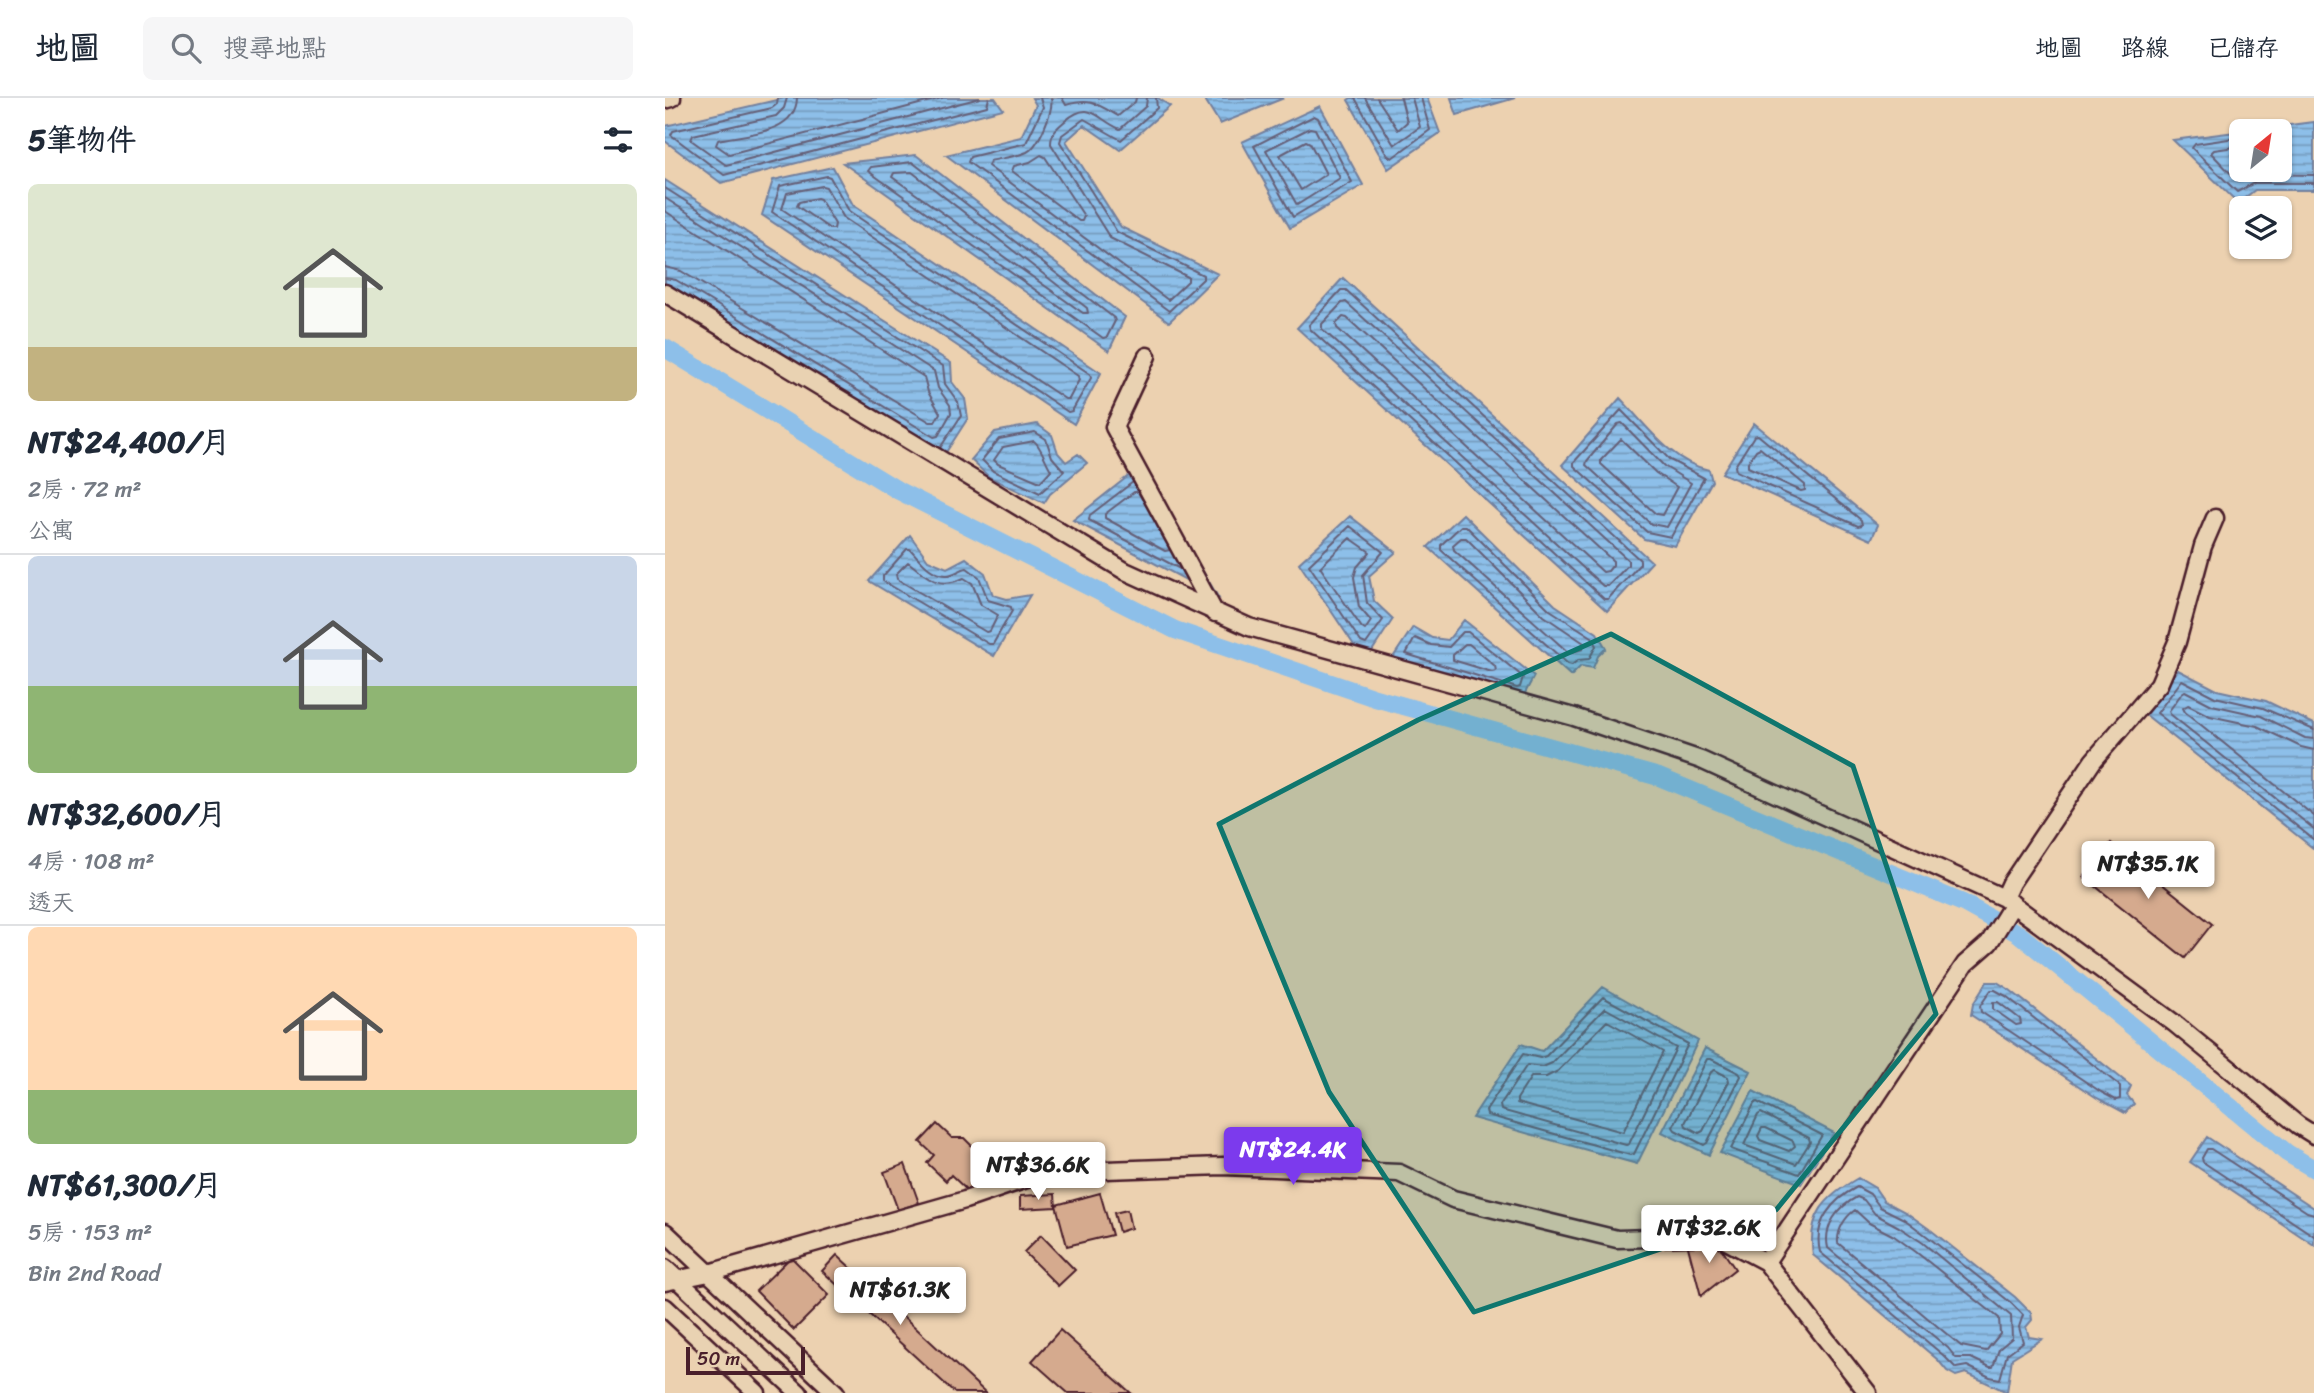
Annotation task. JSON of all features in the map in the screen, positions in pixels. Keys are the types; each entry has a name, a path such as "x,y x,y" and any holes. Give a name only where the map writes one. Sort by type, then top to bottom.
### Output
{"street":[{"path":"665,100 672,98"},
{"path":"665,293 1125,571 1215,613 1249,627 1574,717 1701,760 2009,901 2174,1023 2298,1125 2314,1135"},
{"path":"1147,356 1114,427 1215,613"},
{"path":"1766,1262 1965,964 1989,943 2009,901 2011,883 2093,761 2159,684 2177,642 2203,546 2215,518"},
{"path":"669,1276 709,1273 965,1200 1047,1172 1223,1166 1399,1173 1453,1199 1617,1239 1717,1236 1766,1262 1868,1393"},
{"path":"665,1232 836,1393"},
{"path":"669,1276 799,1393"},
{"path":"665,1307 757,1393"}],"highlighted area":[{"path":"1611,634 1853,766 1936,1014 1776,1210 1474,1312 1329,1092 1219,824 1418,720"}],"water":[{"path":"785,98 995,98 1003,109 721,183 665,141 665,126"},
{"path":"1032,98 1158,98 1170,106 1120,150 1084,125 1066,141 1121,227 1218,274 1169,322 946,155 1021,137 1036,105"},
{"path":"1204,98 1284,98 1220,124"},
{"path":"1427,98 1440,133 1388,169 1348,100"},
{"path":"1451,98 1515,98 1457,115"},
{"path":"1320,106 1363,185 1290,228 1242,142"},
{"path":"2314,122 2314,190 2255,190 2247,196 2231,196 2173,140 2229,133 2229,182 2293,182 2293,125"},
{"path":"916,155 1125,317 1109,351 843,163"},
{"path":"833,167 853,205 1101,373 1074,424 762,215 773,180"},
{"path":"665,180 951,363 952,382 965,399 968,418 941,460 665,292"},
{"path":"1343,278 1652,562 1607,611 1297,328"},
{"path":"1620,398 1671,451 1696,466 1709,470 1712,481 1675,546 1644,539 1562,465"},
{"path":"1754,423 1878,525 1871,540 1722,473"},
{"path":"1037,424 1052,435 1058,453 1066,462 1078,454 1087,463 1050,494 1044,503 989,477 971,460 995,432"},
{"path":"1141,466 1218,597 1073,520"},
{"path":"1463,514 1555,605 1597,633 1606,648 1598,656 1593,668 1581,666 1571,676 1428,547"},
{"path":"1350,516 1396,552 1369,576 1374,601 1393,619 1372,651 1358,651 1299,563"},
{"path":"910,535 928,560 947,568 966,558 985,573 993,595 1007,599 1030,595 994,656 869,581"},
{"path":"1464,620 1534,676 1523,697 1392,659 1413,627 1432,638 1448,640"},
{"path":"2178,670 2217,690 2266,701 2314,724 2314,849 2146,715"},
{"path":"1987,982 1997,982 2010,990 2131,1086 2127,1095 2134,1104 2125,1113 2097,1098 1971,1015 1973,1004"},
{"path":"1603,987 1698,1041 1637,1164 1472,1118 1521,1044 1542,1051"},
{"path":"1705,1048 1751,1071 1709,1155 1662,1132"},
{"path":"1753,1091 1834,1133 1801,1184 1720,1153"},
{"path":"2207,1137 2314,1208 2314,1245 2190,1162"},
{"path":"1858,1178 1875,1188 1884,1201 1932,1231 2015,1297 2031,1313 2032,1320 2026,1327 2029,1337 2042,1339 2012,1358 2007,1392 1966,1373 1956,1376 1947,1371 1938,1360 1813,1255 1813,1229 1821,1209 1836,1192"}],"building":[{"path":"2111,843 2212,924 2185,958 2084,877"},
{"path":"937,1124 952,1138 964,1138 1004,1178 971,1194 951,1175 946,1181 927,1163 934,1155 920,1142"},
{"path":"905,1164 919,1203 898,1210 884,1172"},
{"path":"1100,1193 1112,1235 1067,1246 1056,1205"},
{"path":"1055,1194 1056,1207 1020,1209 1020,1196"},
{"path":"1127,1210 1131,1228 1119,1232 1114,1213"},
{"path":"1041,1235 1075,1270 1058,1286 1024,1252"},
{"path":"1687,1243 1719,1245 1735,1269 1701,1296"},
{"path":"837,1255 986,1393 955,1393 822,1271"},
{"path":"791,1257 829,1295 794,1330 756,1291"},
{"path":"1060,1330 1131,1393 1068,1393 1032,1361"}],"waterway":[{"path":"665,348 899,491 1175,630 1375,698 1659,777 1963,903 2019,934 2287,1153 2314,1169"}]}
